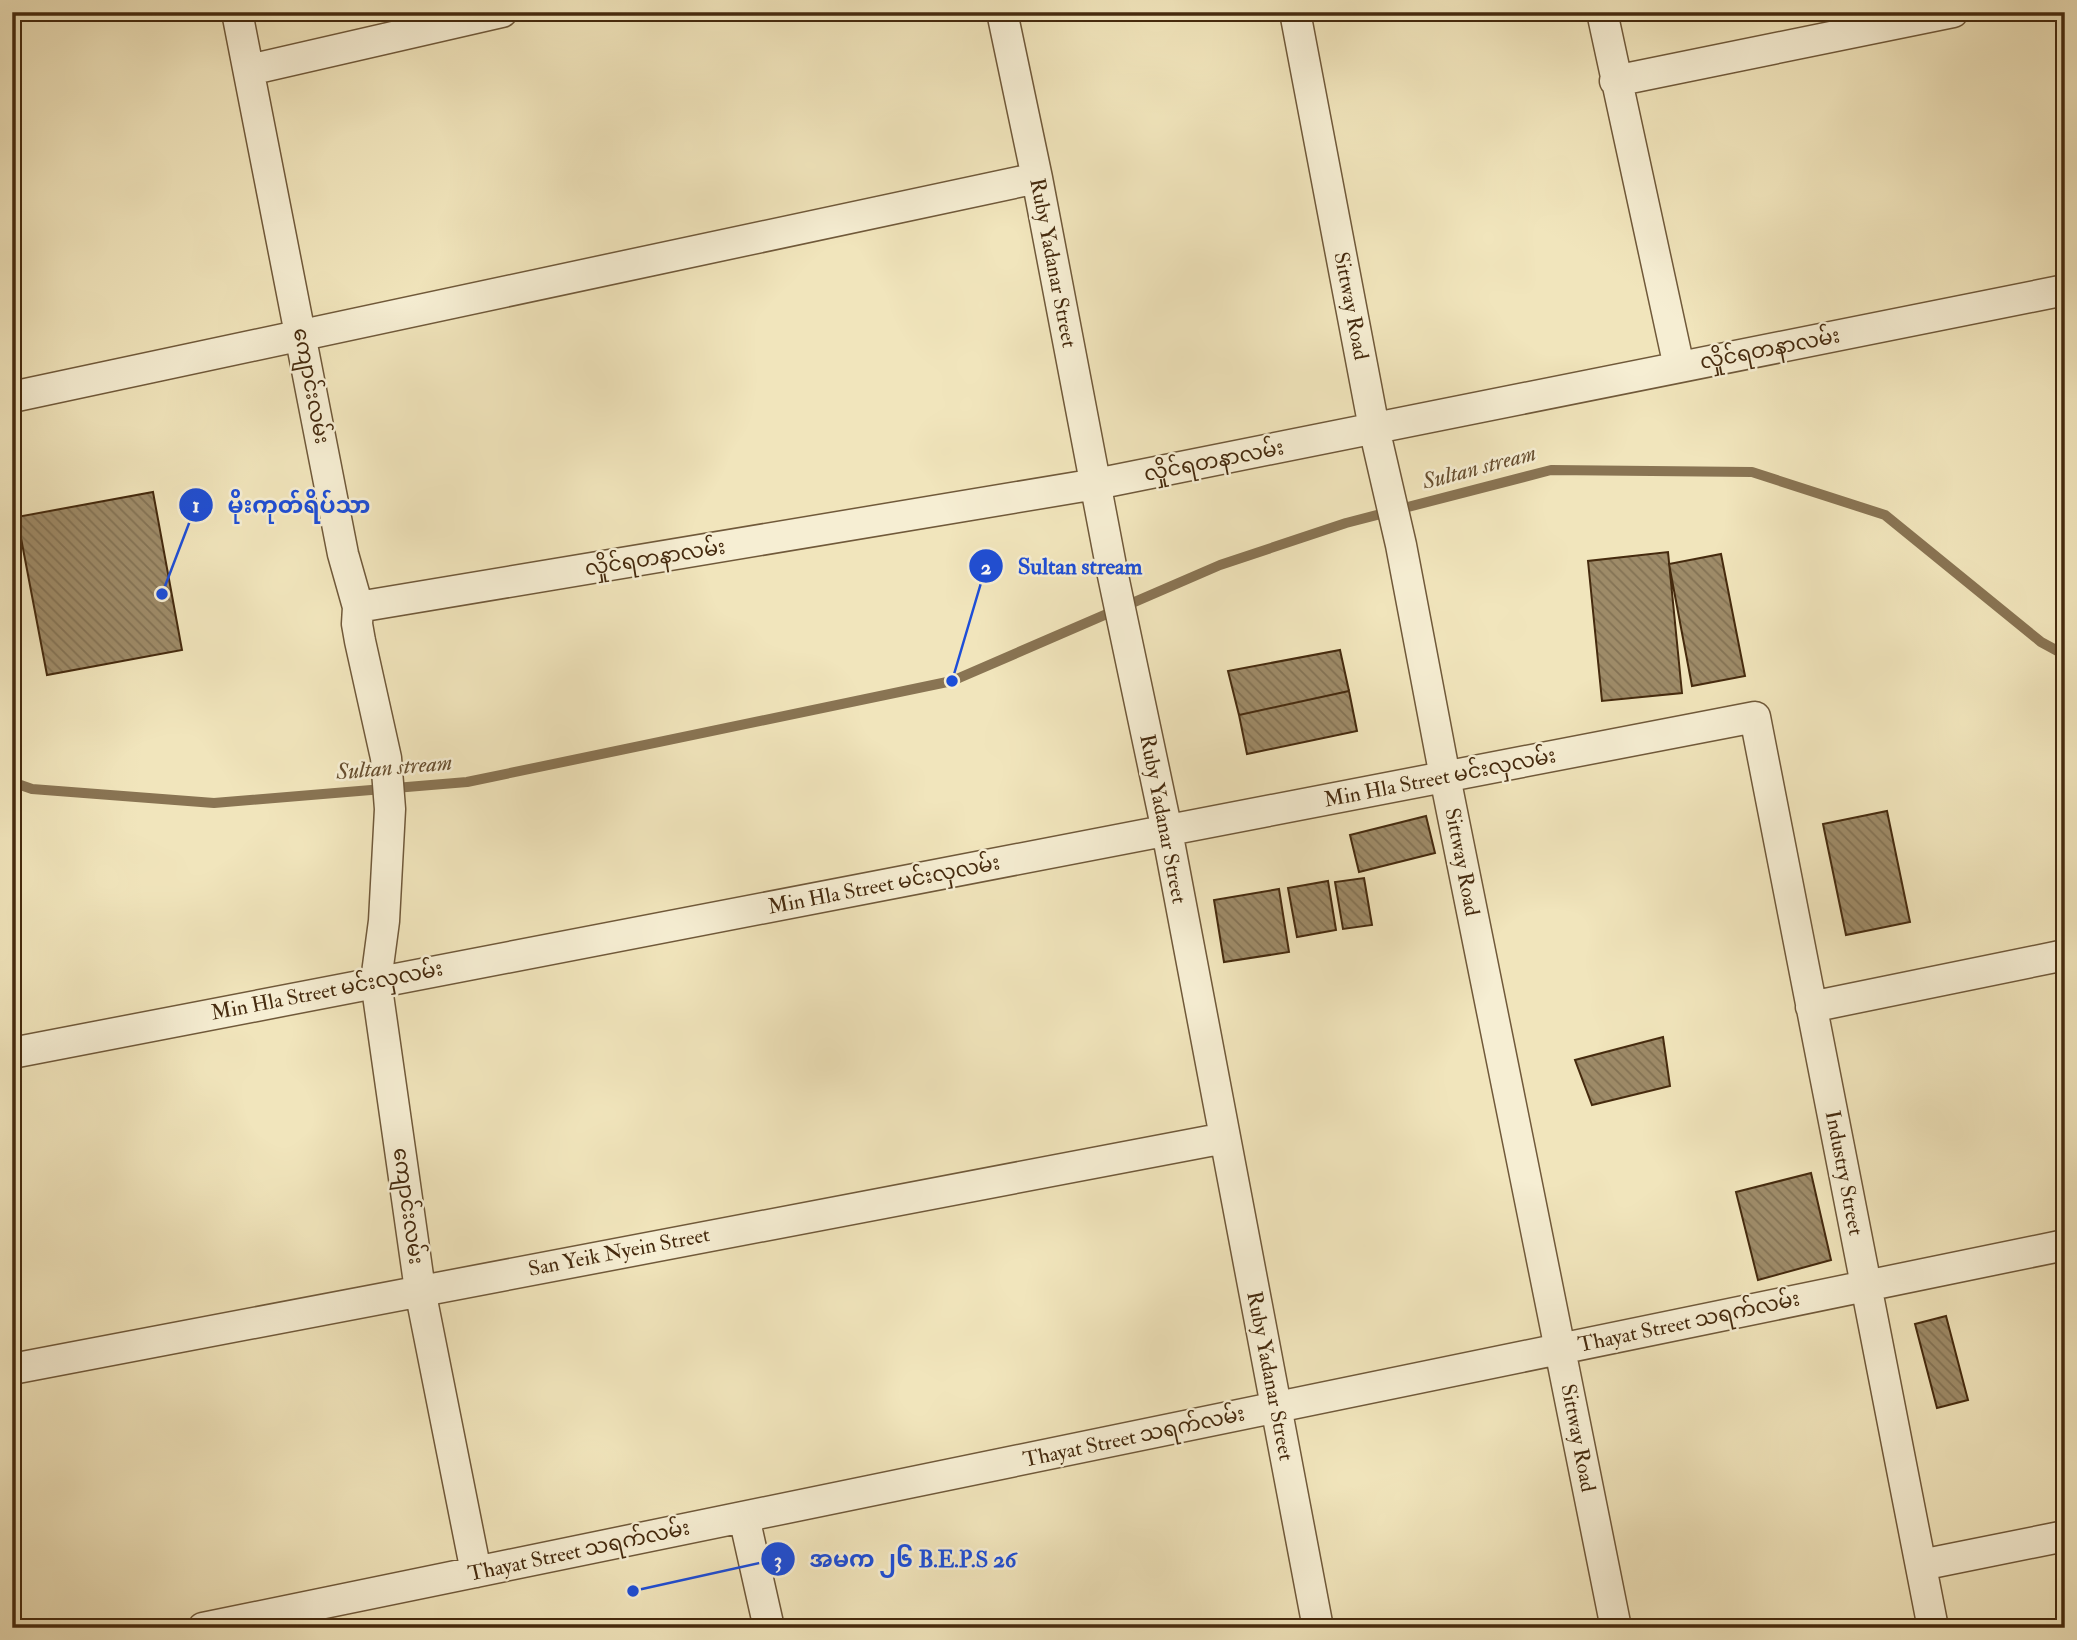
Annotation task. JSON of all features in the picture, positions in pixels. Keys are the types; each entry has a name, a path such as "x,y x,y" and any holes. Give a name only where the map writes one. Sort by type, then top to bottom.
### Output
{"street":[{"name":"ကျောင်းလမ်း","path":"237,12 343,554 358,607 360,641 386,758 390,836 384,921 376,981 420,1290 475,1572"},
{"path":"249,70 502,12"},
{"name":"Ruby Yadanar Street","path":"1002,12 1037,178 1112,571 1167,831 1318,1628"},
{"name":"Sittway Road","path":"1295,12 1374,428 1401,545 1616,1628"},
{"path":"1602,12 1679,367"},
{"path":"1615,81 1953,12"},
{"path":"12,397 1037,178"},
{"name":"လှိုင်ရတနာလမ်း","path":"358,607 1096,484 2065,290"},
{"name":"Min Hla Street မင်းလှလမ်း","path":"12,1053 1755,717"},
{"name":"Industry Street","path":"1755,717 1933,1628"},
{"path":"1811,1007 2065,955"},
{"name":"San Yeik Nyein Street","path":"12,1369 1225,1138"},
{"name":"Thayat Street သရက်လမ်း","path":"203,1628 2065,1245"},
{"path":"744,1517 769,1628"},
{"path":"1921,1565 2065,1536"}],"building":[{"path":"153,492 182,650 47,675 17,517"},
{"path":"1668,552 1682,693 1602,701 1588,561"},
{"path":"1721,554 1745,676 1692,686 1669,564"},
{"path":"1340,650 1349,691 1239,715 1228,671"},
{"path":"1349,691 1357,731 1247,754 1239,715"},
{"path":"1887,811 1910,922 1846,935 1823,824"},
{"path":"1426,816 1435,853 1359,872 1350,835"},
{"path":"1364,878 1372,925 1343,929 1335,882"},
{"path":"1328,881 1336,930 1297,937 1288,888"},
{"path":"1279,889 1289,952 1224,962 1214,900"},
{"path":"1663,1037 1670,1086 1592,1105 1575,1060"},
{"path":"1811,1173 1831,1260 1758,1280 1736,1192"},
{"path":"1946,1316 1968,1400 1937,1408 1915,1324"}],"waterway":[{"name":"Sultan stream","path":"12,782 32,789 214,803 467,782 952,681 1220,565 1346,523 1551,470 1752,472 1885,515 2041,642 2065,655"}],"place":[{"name":"မိုးကုတ်ရိပ်သာ","path":"162,594"},
{"name":"Sultan stream","path":"952,681"},
{"name":"အမက ၂၆ B.E.P.S 26","path":"633,1591"}]}
